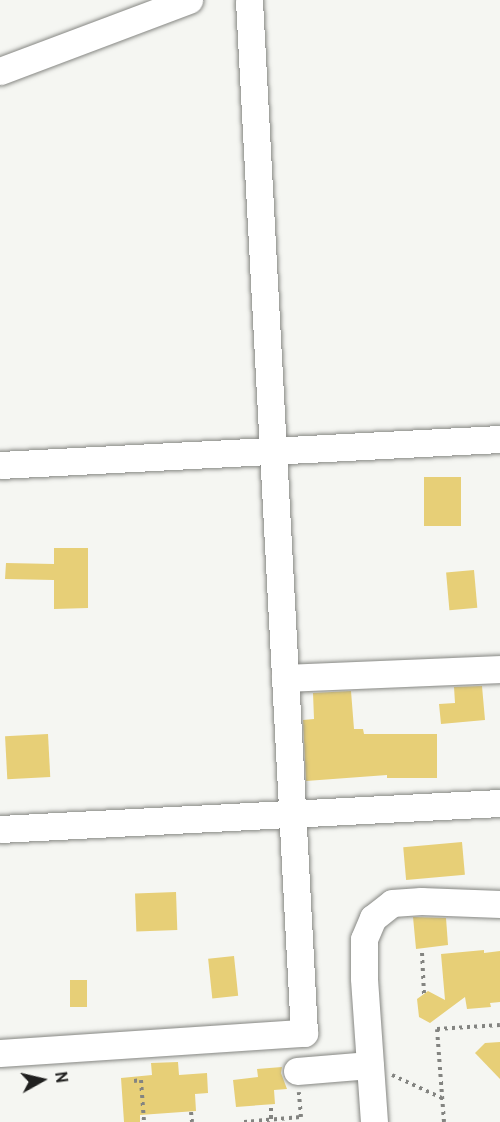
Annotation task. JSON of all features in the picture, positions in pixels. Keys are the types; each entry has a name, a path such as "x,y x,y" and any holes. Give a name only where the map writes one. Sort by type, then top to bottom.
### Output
{"street":[{"path":"0,71 154,6 189,0"},
{"path":"0,1053 304,1033 249,0"},
{"path":"0,465 500,439"},
{"path":"285,678 500,669"},
{"path":"0,829 500,803"},
{"path":"374,1122 364,959 364,939 373,918 392,903 421,901 500,904"},
{"path":"297,1071 370,1065"}],"path":[{"path":"422,953 424,993"},
{"path":"444,1122 437,1029 500,1025"},
{"path":"370,1065 442,1098"},
{"path":"244,1122 301,1117 297,1071"},
{"path":"134,1081 141,1080 144,1122"},
{"path":"271,1108 271,1120"},
{"path":"191,1112 192,1122"}],"building":[{"path":"424,477 461,477 461,526 424,526"},
{"path":"54,548 88,548 88,608 54,609 54,580 5,579 6,563 54,564"},
{"path":"474,570 477,608 449,610 446,572"},
{"path":"482,686 485,720 441,724 439,704 455,703 454,687"},
{"path":"351,691 354,729 363,729 364,734 437,734 437,778 387,778 387,775 306,781 303,720 314,719 313,693"},
{"path":"48,734 50,777 7,779 5,736"},
{"path":"462,842 465,875 406,880 403,847"},
{"path":"176,892 177,930 136,931 135,893"},
{"path":"413,917 446,918 448,945 416,949"},
{"path":"484,950 484,953 500,951 500,1002 490,1003 491,1007 467,1009 465,997 430,1023 419,1017 417,999 428,991 445,1000 441,954"},
{"path":"234,956 238,996 212,998 208,959"},
{"path":"70,980 87,980 87,1007 70,1007"},
{"path":"500,1042 500,1079 475,1053 485,1043"},
{"path":"178,1062 179,1075 207,1073 208,1093 195,1094 196,1111 140,1115 140,1122 124,1122 121,1078 152,1075 151,1063"},
{"path":"282,1067 281,1073 287,1089 274,1090 275,1104 236,1107 233,1080 258,1077 257,1069"}]}
